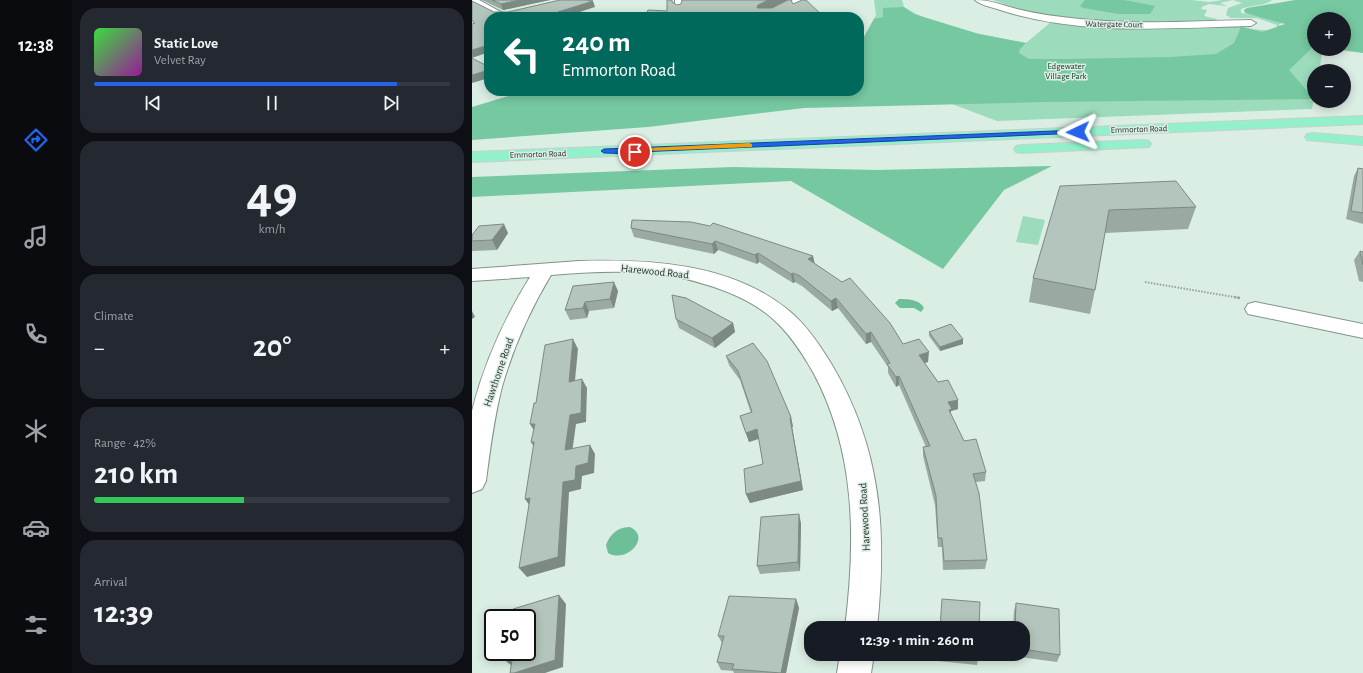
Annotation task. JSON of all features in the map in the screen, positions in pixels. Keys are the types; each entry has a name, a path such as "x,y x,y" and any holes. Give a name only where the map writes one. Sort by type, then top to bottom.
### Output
{"main road":[{"name":"Emmorton Road","path":"472,157 1348,121 1363,119"},
{"path":"1296,137 1363,135"},
{"path":"1312,137 1363,141"},
{"name":"Emmorton Road","path":"1009,149 1161,144"},
{"name":"Emmorton Road","path":"604,151 757,153 994,150"}],"street":[{"path":"472,0 500,12"},
{"path":"680,0 680,11"},
{"path":"775,12 800,0"},
{"name":"Watergate Court","path":"980,0 1013,12 1075,23 1116,25 1251,23"},
{"path":"1221,12 1220,17 1229,23"},
{"name":"Harewood Road","path":"472,275 604,266 687,273 715,281 760,300 780,314 798,331 828,376 844,409 856,448 864,494 866,543 866,596 862,621"},
{"name":"Hawthorne Road","path":"472,481 483,416 491,386 505,347 521,310 543,271"},
{"path":"1255,309 1363,331"},
{"path":"854,673 856,661"}],"green space":[{"name":"Edgewater Village Park","path":"874,0 902,0 904,7 931,20 963,30 1026,43 1051,22 1074,25 1118,27 1231,26 1259,30 1276,29 1277,25 1257,18 1231,18 1226,15 1228,8 1242,3 1233,0 1272,0 1266,3 1241,9 1241,13 1282,23 1278,25 1307,28 1307,56 1322,56 1320,64 1307,64 1307,108 1312,109 997,121 864,71 864,37 876,15"},
{"path":"993,0 1191,0 1209,2 1233,0 1220,3 1227,6 1209,4 1202,7 1201,9 1207,10 1204,16 1217,19 1216,20 1131,22 1075,19 1047,15 1020,9"},
{"path":"1085,0 1124,0 1155,6 1150,14 1119,14 1083,8 1080,6"},
{"name":"Edgewater Village Park","path":"1295,0 1363,0 1363,53 1351,51 1351,12 1307,12 1307,53 1289,70 1307,91 1307,99 1043,102 804,108 648,127 472,140 472,107 508,96 864,96 864,37 874,19 883,17 883,8 904,7 914,14 979,34 1026,43 1020,49 1019,53 1029,59 1171,57 1216,54 1234,43 1241,27 1262,32 1285,24 1245,13 1244,10 1247,8"},
{"path":"1052,166 1004,190 943,269 791,181 472,197 472,177 733,167 877,170"},
{"path":"1023,216 1045,220 1038,245 1016,242"}],"shaded area":[{"path":"899,299 910,299 916,301 924,308 921,312 914,308 900,308 895,303"},
{"path":"630,527 636,531 638,537 634,548 622,555 608,553 606,545 612,534 622,528"}],"building":[{"path":"492,0 520,0 501,4"},
{"path":"560,0 593,1 558,12 508,12"},
{"path":"667,0 672,0 672,2 677,5 681,4 682,0 768,0 758,5 757,8 772,8 788,0 791,0 793,4 806,0 819,12 647,12 648,10 667,11"},
{"path":"472,1 494,12 484,12 484,46 472,50 472,24 475,23 472,21"},
{"path":"472,58 484,64 484,71 472,75"},
{"path":"1358,168 1363,169 1363,213 1351,211"},
{"path":"1176,181 1196,207 1109,210 1095,290 1033,278 1060,186"},
{"path":"632,220 691,222 710,226 713,223 813,256 808,259 842,282 850,278 890,323 903,344 919,339 929,352 919,355 938,382 948,380 958,400 948,402 952,409 949,410 964,441 976,439 986,472 973,474 979,493 987,560 944,561 942,538 938,538 936,496 923,447 930,446 899,376 896,377 887,364 890,363 871,332 866,334 836,298 831,301 800,276 793,273 791,274 758,253 755,255 715,241 712,244 631,228"},
{"path":"504,224 492,240 472,241 472,235 479,226"},
{"path":"1360,251 1363,252 1363,265"},
{"path":"614,282 610,299 585,302 583,308 565,310 573,286"},
{"path":"672,295 686,298 733,323 712,338 676,319"},
{"path":"951,324 963,339 940,347 929,332"},
{"path":"573,339 569,382 582,379 581,413 570,415 565,450 590,445 588,463 576,466 575,480 563,482 558,557 519,568 530,498 525,499 534,442 531,442 535,424 530,424 534,403 536,403 545,345"},
{"path":"753,343 767,361 791,417 801,481 746,494 744,469 763,464 757,429 746,433 740,416 752,412 738,371 726,356"},
{"path":"799,514 798,562 757,566 761,517"},
{"path":"559,595 555,660 510,673 512,661 536,661 536,609 513,609"},
{"path":"729,596 796,599 781,673 732,669 734,664 717,662 724,636 718,636"},
{"path":"942,599 980,602 979,621 940,621"},
{"path":"1016,603 1059,609 1060,655 1030,650 1030,621 1015,621"}],"slow traffic":[{"path":"648,149 749,145"}],"route":[{"path":"635,152 604,151 1078,132"}]}
